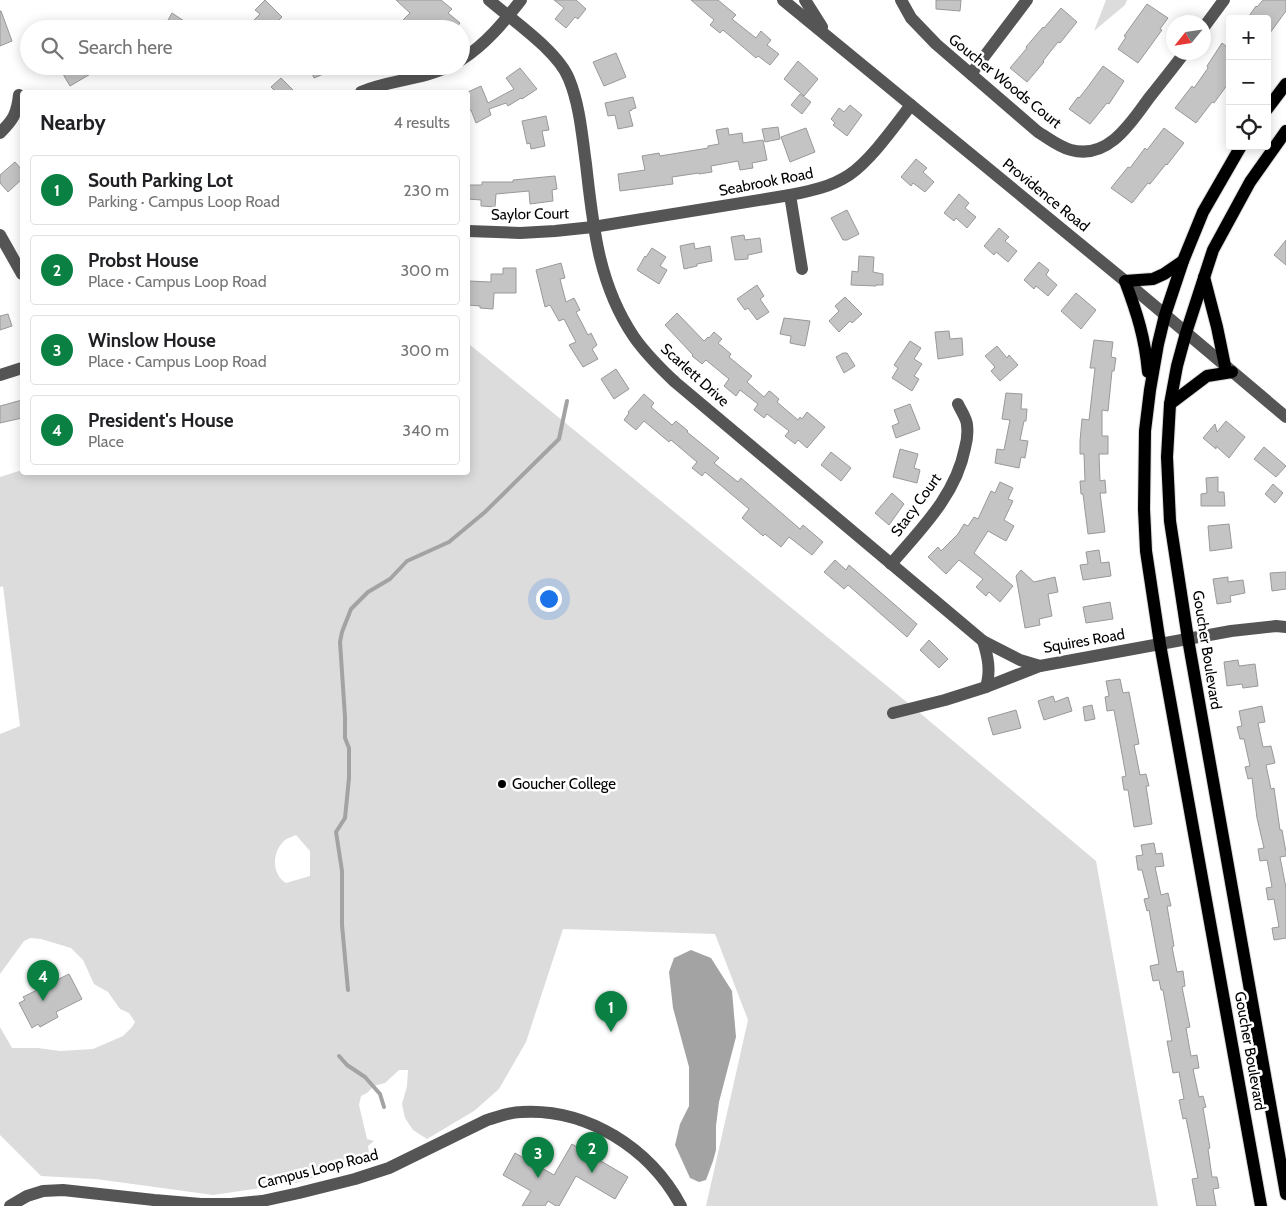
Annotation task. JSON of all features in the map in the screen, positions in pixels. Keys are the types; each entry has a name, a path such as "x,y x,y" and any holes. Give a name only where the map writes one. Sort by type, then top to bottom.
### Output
{"main road":[{"path":"1270,105 1286,84"},
{"name":"Goucher Boulevard","path":"1286,131 1250,182 1213,250 1176,366 1170,404 1167,456 1170,521 1188,639 1286,1194"},
{"name":"Goucher Boulevard","path":"1239,150 1203,212 1183,261 1165,315 1150,390 1145,432 1144,509 1146,551 1160,644 1261,1206"},
{"path":"1150,390 1146,349 1138,315 1125,280 1153,279 1183,261"},
{"path":"1170,404 1207,376 1229,369 1204,277"}],"street":[{"name":"Scarlett Drive","path":"489,0 548,49 569,78 580,118 593,227 601,265 610,292 621,315 634,337 651,358 675,382 983,641 1020,660 1040,666"},
{"path":"470,54 486,42 521,0"},
{"name":"Providence Road","path":"783,0 1125,280 1286,417"},
{"path":"805,0 831,39"},
{"name":"Goucher Woods Court","path":"901,0 916,25 936,44 1038,132 1071,150 1095,150 1106,145 1124,132 1178,60"},
{"path":"971,74 1028,0"},
{"path":"1211,18 1224,0"},
{"path":"368,90 426,75"},
{"path":"0,133 12,121 18,109 19,95"},
{"name":"Seabrook Road","path":"593,227 790,195 822,188 848,176 859,167 912,105"},
{"path":"790,195 802,268"},
{"name":"Saylor Court","path":"470,231 555,232 593,227"},
{"path":"0,235 20,270"},
{"path":"0,375 20,369"},
{"name":"Stacy Court","path":"891,564 937,510 959,473 967,442 968,424 958,404"},
{"name":"Squires Road","path":"893,714 986,687 1040,666 1231,631 1276,626 1286,628"},
{"path":"983,641 989,668 986,687"},
{"name":"Campus Loop Road","path":"10,1206 27,1196 43,1191 63,1190 201,1204 262,1201 299,1194 372,1174 389,1168 487,1120 519,1112 535,1112 574,1118 603,1130 628,1144 655,1169 681,1206"}],"shaded area":[{"path":"1106,0 1127,0 1125,5 1094,31"},
{"name":"Goucher College","path":"470,345 914,708 1096,861 1158,1206 706,1206 748,1020 715,934 563,929 526,1042 499,1089 474,1111 427,1139 413,1130 405,1118 402,1104 407,1086 408,1070 399,1070 385,1083 374,1086 361,1096 359,1105 367,1139 374,1141 368,1146 370,1160 296,1183 213,1195 96,1179 41,1176 0,1135 0,1027 12,1048 38,1048 60,1051 93,1049 123,1036 135,1022 129,1013 120,1009 108,992 94,984 83,960 71,948 41,939 30,938 24,941 0,974 0,734 20,726 3,586 0,587 0,477 20,471 20,475 470,475","holes":["296,835 310,851 310,876 286,883 281,879 275,862 278,850 285,840"]},
{"path":"691,950 711,958 732,991 736,1037 719,1102 716,1150 706,1180 699,1182 690,1178 675,1145 680,1124 689,1106 689,1067 673,1008 669,972 674,958"}],"building":[{"path":"265,0 282,17 279,20 254,20 260,14 255,10"},
{"path":"396,0 441,0 452,9 448,13 456,20 403,20 410,13"},
{"path":"554,0 576,0 586,9 578,19 575,17 566,28 555,19 564,8"},
{"path":"691,0 718,0 736,15 732,19 756,38 761,31 771,40 767,45 779,54 770,65 758,56 756,58 723,30 720,33 710,25 714,20"},
{"path":"936,0 961,0 960,11 936,9"},
{"path":"1263,0 1286,0 1286,11 1271,32 1271,15 1250,15"},
{"path":"1147,4 1166,17 1166,21 1160,29 1162,30 1138,63 1118,49 1126,37 1124,36"},
{"path":"1061,8 1077,22 1060,43 1058,42 1027,82 1010,68"},
{"path":"0,11 12,41 0,46"},
{"path":"172,13 182,20 168,20"},
{"path":"1222,43 1226,46 1226,86 1196,123 1175,108 1192,86 1194,88 1208,68 1207,66"},
{"path":"616,53 626,77 604,86 593,62"},
{"path":"798,61 818,79 804,96 784,79"},
{"path":"1103,66 1124,81 1109,104 1107,103 1090,124 1069,109"},
{"path":"520,68 537,89 508,106 506,103 489,109 491,115 476,123 470,110 470,91 481,86 488,103 514,89 506,78"},
{"path":"64,75 89,75 70,86"},
{"path":"281,78 293,90 274,90 271,87"},
{"path":"800,94 811,102 802,114 791,105"},
{"path":"633,97 636,108 629,111 633,126 618,129 615,115 608,116 605,103"},
{"path":"850,105 862,115 847,136 833,125 835,123 831,119 839,108 844,112"},
{"path":"546,116 549,130 542,131 545,146 531,149 530,143 527,144 522,121"},
{"path":"778,127 780,139 765,142 762,129"},
{"path":"728,128 729,135 742,133 743,143 763,140 767,160 752,163 753,168 740,170 738,161 711,166 712,172 672,177 673,184 620,191 618,174 645,170 642,156 659,153 660,156 708,148 708,146 719,144 716,130"},
{"path":"806,128 815,152 790,162 781,137"},
{"path":"1164,128 1184,143 1167,165 1150,184 1148,183 1132,203 1111,188 1128,167 1130,168 1145,148 1147,150"},
{"path":"916,159 927,168 923,172 934,182 925,192 913,183 911,186 901,177"},
{"path":"15,162 20,168 20,181 8,192 0,183 0,175"},
{"path":"555,176 557,189 552,190 553,201 530,204 529,191 496,194 495,207 481,206 481,200 470,199 470,185 482,185 482,182 513,182 513,180"},
{"path":"959,194 969,203 965,208 976,217 967,228 956,218 954,221 944,213"},
{"path":"847,210 859,234 843,240 831,218"},
{"path":"999,228 1009,237 1005,241 1017,251 1008,262 996,252 994,255 984,246"},
{"path":"744,235 745,240 760,238 762,252 748,255 748,259 735,260 731,237"},
{"path":"1286,240 1286,265 1274,255"},
{"path":"694,243 695,249 710,246 712,261 684,269 680,246"},
{"path":"652,248 666,257 660,266 667,270 659,284 637,270"},
{"path":"859,256 874,257 873,272 883,274 883,285 851,285 852,271 858,272"},
{"path":"1039,262 1049,270 1046,275 1057,285 1048,296 1036,286 1034,289 1024,280"},
{"path":"561,263 565,278 560,279 566,302 574,298 580,310 576,312 588,335 591,333 597,345 592,349 598,359 583,367 569,345 576,342 564,319 559,321 550,305 545,307 536,270"},
{"path":"503,268 516,268 516,293 494,293 493,309 470,305 470,281 491,282 491,274 503,274"},
{"path":"757,285 764,296 760,299 769,312 757,320 748,308 745,310 737,299"},
{"path":"1076,293 1096,310 1081,329 1061,311"},
{"path":"845,297 862,314 852,323 850,321 839,332 829,321 839,311 835,306"},
{"path":"677,313 704,341 714,332 722,339 718,343 731,354 729,357 752,376 747,382 764,397 769,391 779,399 777,402 798,420 800,417 802,419 807,412 825,427 807,448 798,440 795,444 785,436 789,431 767,414 764,418 754,410 758,404 740,390 736,396 724,386 729,379 706,360 702,364 692,356 665,325"},
{"path":"8,314 12,326 0,330 0,316"},
{"path":"784,318 810,321 805,346 790,343 791,336 780,334"},
{"path":"949,331 950,339 962,338 963,355 938,359 935,332"},
{"path":"1094,340 1113,342 1111,357 1116,358 1114,371 1112,371 1108,411 1102,410 1102,436 1108,436 1108,454 1099,454 1100,481 1105,480 1106,493 1100,493 1105,532 1088,534 1083,494 1081,494 1080,481 1085,481 1084,454 1080,454 1080,441 1082,419 1089,420 1095,368 1090,368"},
{"path":"910,341 921,348 914,359 922,364 914,376 919,379 912,391 892,378 898,368 894,365"},
{"path":"997,346 1007,358 1009,355 1018,365 1000,381 991,371 995,367 985,356"},
{"path":"847,353 855,366 844,373 836,357"},
{"path":"616,369 629,389 614,399 601,379"},
{"path":"1006,393 1022,394 1021,409 1027,409 1026,421 1024,421 1020,440 1028,441 1025,458 1021,457 1019,468 995,463 997,449 1004,450 1010,420 1002,419"},
{"path":"644,394 654,403 651,407 672,425 676,421 719,458 714,463 738,482 741,478 800,529 803,525 823,542 812,555 789,537 781,547 765,534 763,536 742,518 749,509 705,472 702,476 692,468 697,462 671,440 669,442 644,421 636,430 624,420 628,412"},
{"path":"20,401 20,418 0,423 0,406"},
{"path":"910,404 920,429 896,438 892,426 899,423 894,410"},
{"path":"1226,421 1245,437 1229,458 1216,446 1216,449 1203,438 1215,424 1217,432"},
{"path":"1264,447 1286,466 1276,477 1254,459"},
{"path":"900,449 918,454 914,468 920,470 917,483 893,477"},
{"path":"831,452 851,468 841,481 821,465"},
{"path":"1218,477 1218,492 1224,492 1225,506 1201,506 1201,494 1207,493 1206,478"},
{"path":"1000,482 1013,488 1008,499 1013,501 1004,520 1014,526 1006,541 988,531 974,553 1013,586 1000,602 989,592 986,596 976,587 983,579 959,560 946,574 928,557 938,547 941,551 958,534 964,524 968,526 974,517 978,519 991,491 995,493"},
{"path":"1273,484 1283,493 1275,503 1265,494"},
{"path":"892,493 904,504 889,525 875,513"},
{"path":"1229,524 1232,548 1210,551 1208,526"},
{"path":"1099,550 1101,563 1109,562 1111,576 1083,580 1080,565 1088,564 1086,552"},
{"path":"835,560 846,570 849,565 917,624 907,637 848,585 844,589 824,572"},
{"path":"1021,570 1034,582 1055,577 1058,592 1048,594 1052,616 1039,619 1040,625 1025,628 1016,576"},
{"path":"1286,572 1286,589 1272,591 1270,573"},
{"path":"1228,577 1228,582 1243,580 1245,593 1230,596 1231,602 1217,604 1213,579"},
{"path":"1110,602 1113,619 1086,623 1083,607"},
{"path":"929,640 948,659 939,668 920,650"},
{"path":"1238,660 1239,666 1255,664 1258,686 1243,688 1242,684 1227,686 1224,662"},
{"path":"1120,679 1123,693 1129,692 1139,744 1134,745 1140,775 1146,774 1149,786 1146,786 1152,824 1134,827 1128,790 1124,790 1122,777 1126,776 1114,710 1107,711 1105,697 1109,696 1106,681"},
{"path":"1053,696 1055,702 1068,697 1072,711 1044,720 1038,701"},
{"path":"1092,705 1095,719 1085,721 1083,707"},
{"path":"1262,706 1265,722 1258,723 1263,747 1271,746 1275,763 1266,765 1271,789 1274,788 1280,830 1282,830 1286,852 1286,856 1280,857 1286,888 1286,938 1274,940 1272,928 1279,927 1274,899 1268,900 1266,888 1272,887 1267,860 1260,861 1258,849 1264,848 1257,818 1252,778 1248,779 1245,767 1250,766 1244,739 1240,739 1237,727 1242,726 1239,711"},
{"path":"1016,710 1021,728 993,735 988,718"},
{"path":"1154,843 1156,854 1162,853 1164,866 1155,867 1161,895 1168,893 1171,906 1167,906 1177,972 1183,971 1185,986 1182,987 1190,1027 1186,1028 1191,1056 1197,1055 1199,1068 1193,1069 1199,1097 1203,1096 1206,1107 1203,1108 1210,1148 1208,1149 1212,1177 1217,1177 1219,1188 1213,1189 1216,1206 1197,1206 1192,1179 1198,1178 1186,1118 1183,1119 1179,1100 1184,1099 1179,1072 1173,1073 1167,1041 1172,1041 1163,990 1161,990 1159,980 1153,981 1150,966 1159,964 1149,910 1147,911 1144,899 1149,898 1142,870 1138,870 1136,856 1143,855 1141,845"},
{"path":"69,974 82,999 56,1012 58,1017 40,1027 38,1024 32,1028 19,1003 25,1000 23,997"},
{"path":"572,1144 628,1177 615,1199 576,1176 559,1206 548,1201 545,1206 522,1206 531,1191 503,1175 515,1153 554,1175"}],"waterway":[{"path":"348,990 342,925 342,871 336,832 345,818 349,778 349,748 345,738 340,642 342,632 351,609 368,592 390,579 407,561 449,542 485,512 559,439 567,401"},
{"path":"339,1056 347,1065 365,1077 380,1094 384,1107"}],"place":[{"name":"Goucher College","path":"502,784"},
{"name":"President's House","path":"43,1001"},
{"name":"South Parking Lot","path":"611,1032"},
{"name":"Probst House","path":"592,1173"},
{"name":"Winslow House","path":"538,1178"}]}
